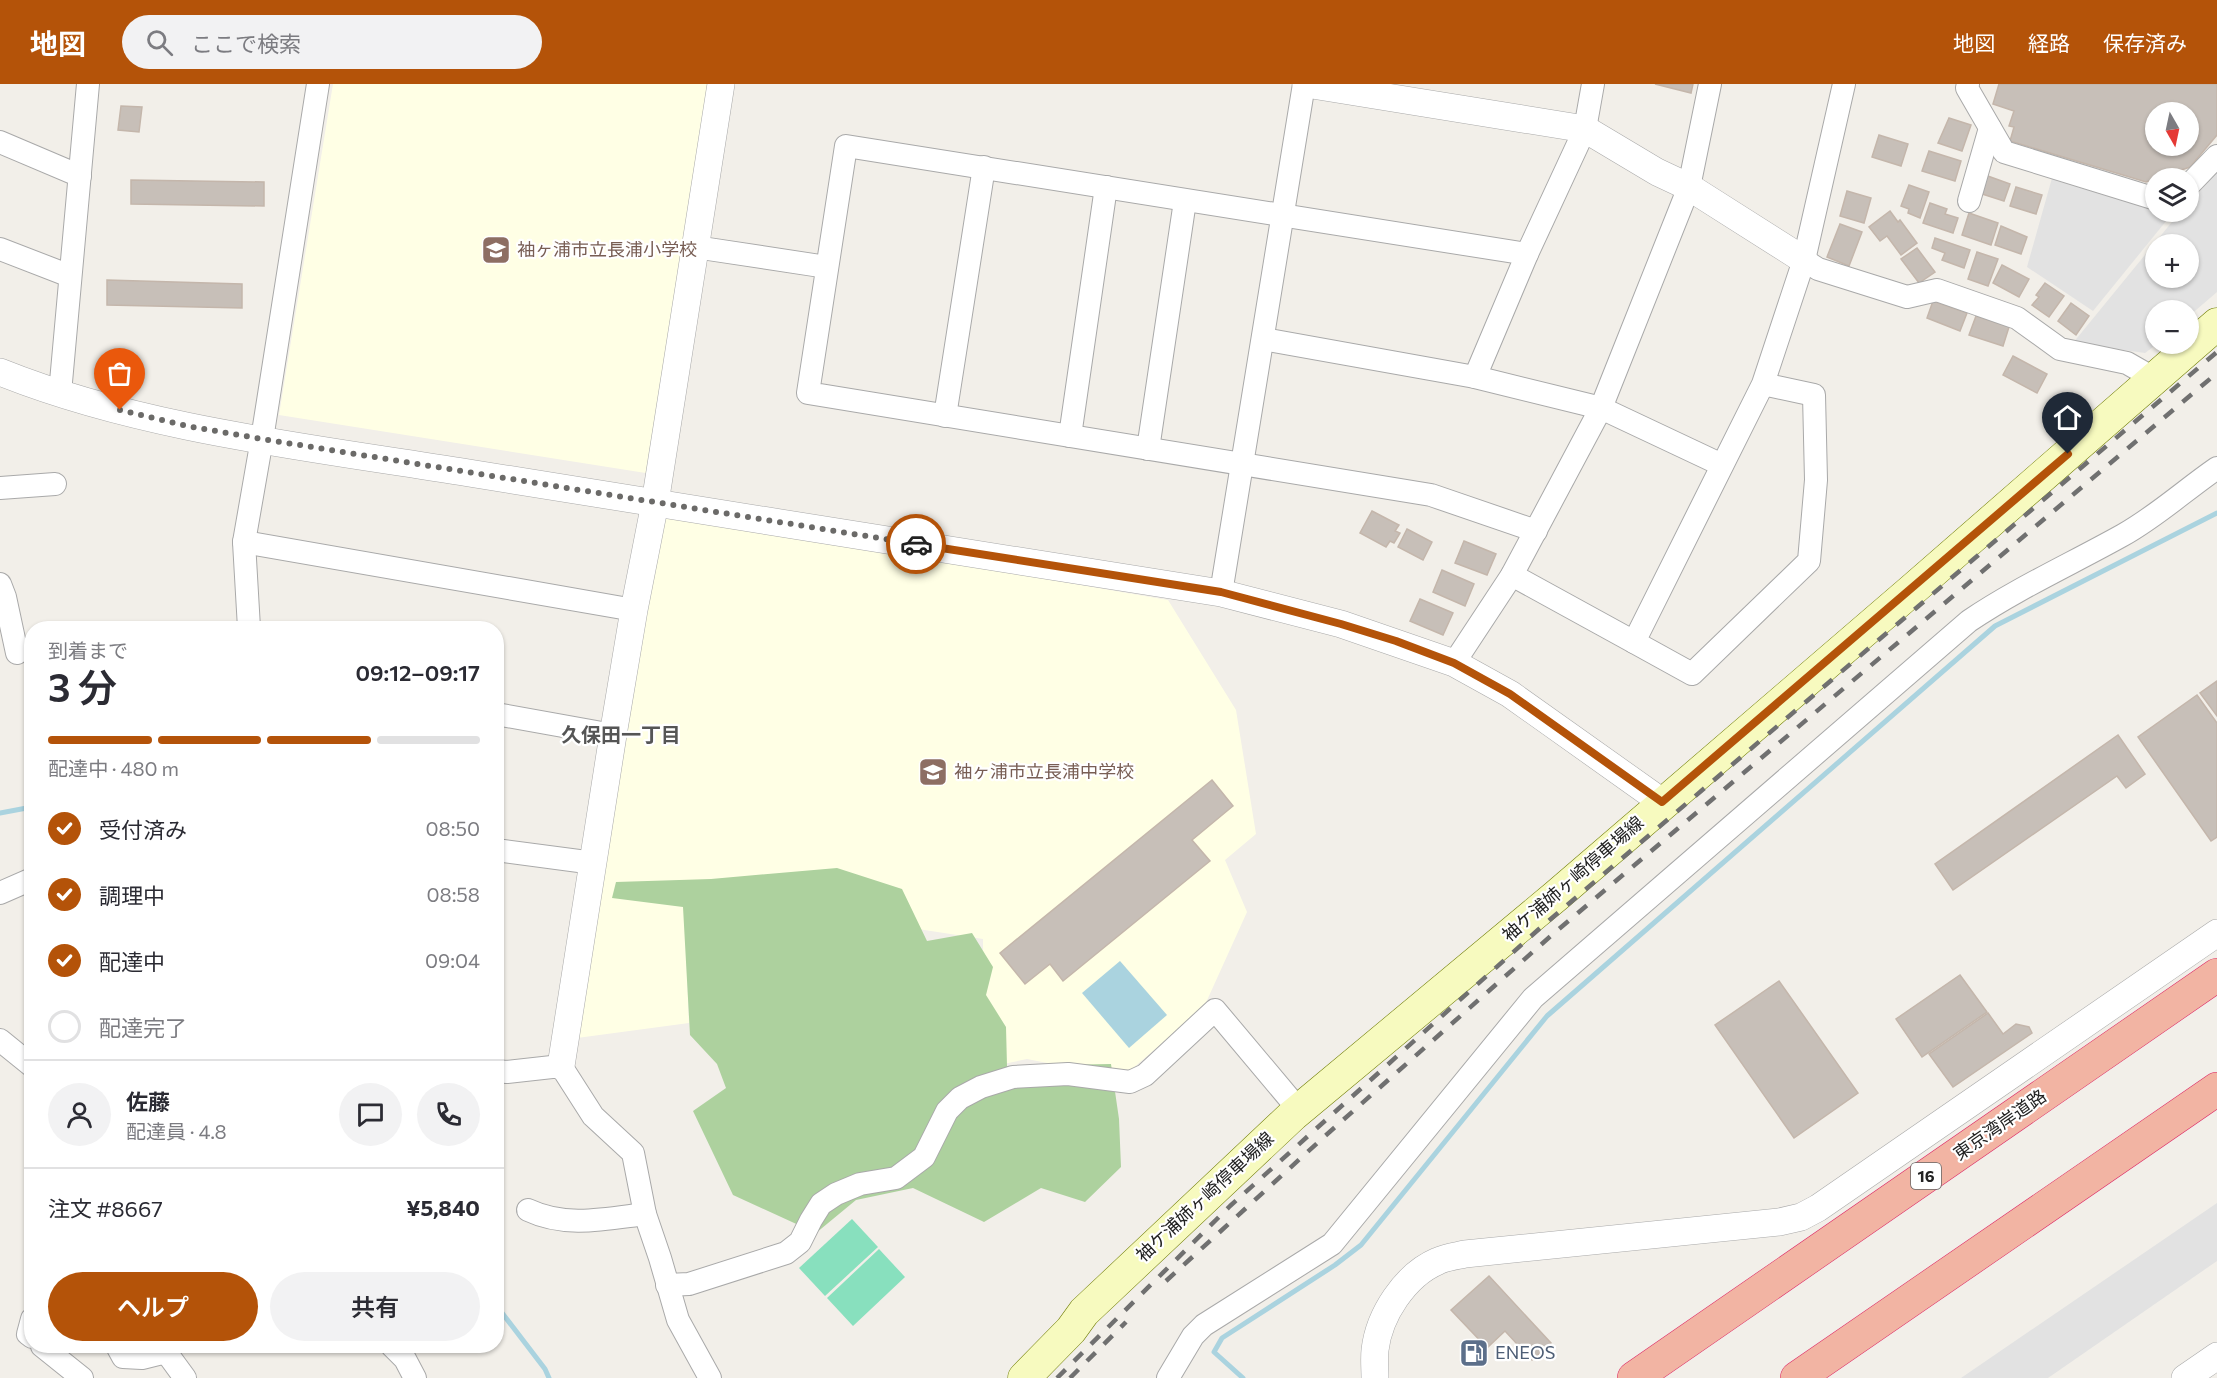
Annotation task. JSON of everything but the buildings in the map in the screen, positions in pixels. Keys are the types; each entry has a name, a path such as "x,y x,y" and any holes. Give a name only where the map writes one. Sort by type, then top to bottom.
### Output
{"highway":[{"name":"東京湾岸道路","path":"1634,1378 2217,975"},
{"path":"1797,1378 2217,1089"}],"main road":[{"name":"袖ケ浦姉ヶ崎停車場線","path":"1024,1378 1071,1330 1084,1312 1299,1110 1556,896 2217,324"}],"street":[{"path":"60,393 88,84"},
{"path":"249,621 244,542 318,84"},
{"path":"710,1378 678,1320 645,1214 633,1153 593,1116 561,1066 613,735 655,503 721,84"},
{"path":"1221,592 1305,84 1585,129 1657,172 1689,187 1818,269 1907,297 1937,290 2017,318 2060,349 2127,363 2155,379"},
{"path":"1475,377 1527,254 1585,129 1593,84"},
{"path":"1454,663 1512,574 1601,408 1689,187 1710,84"},
{"path":"1634,642 1763,384 1804,260 1844,84"},
{"path":"1963,85 2004,152 2145,196"},
{"path":"1969,201 1990,128"},
{"path":"0,142 80,176"},
{"path":"1527,254 846,146 808,393 1431,495 1536,531"},
{"path":"2199,175 2217,156"},
{"path":"945,416 984,167"},
{"path":"1070,436 1106,187"},
{"path":"1148,449 1185,201"},
{"path":"696,247 827,267"},
{"path":"0,249 70,276"},
{"path":"1263,339 1475,377 1601,408 1722,465"},
{"path":"0,372 60,393 187,426 655,503 1221,592 1341,624 1454,663 1510,694 1662,802"},
{"path":"1512,574 1692,674 1809,561 1816,480 1814,395 1763,384"},
{"path":"1168,1378 1193,1336 1204,1325 1332,1244 1533,998 1970,621 2002,599 2153,518 2217,468"},
{"path":"0,488 55,484"},
{"path":"244,542 634,610"},
{"path":"0,584 5,597 16,654"},
{"path":"504,715 613,735"},
{"path":"504,851 594,863"},
{"path":"0,893 24,882"},
{"path":"1376,1378 1375,1350 1382,1325 1396,1297 1413,1276 1437,1261 1465,1254 1779,1222 1801,1217 1828,1202 2217,933"},
{"path":"667,1285 689,1284 786,1253 800,1242 821,1204 836,1194 860,1184 896,1178 924,1157 947,1111 967,1094 1013,1077 1068,1074 1130,1082 1144,1075 1215,1010 1299,1110"},
{"path":"0,1040 24,1060"},
{"path":"504,1072 561,1066"},
{"path":"528,1210 545,1218 580,1222 645,1214"},
{"path":"51,1353 82,1378"},
{"path":"121,1353 123,1357 142,1358 154,1353"},
{"path":"167,1353 185,1378"},
{"path":"399,1353 405,1359 415,1378"},
{"path":"2185,1378 2217,1356"}],"shaded area":[{"name":"袖ヶ浦市立長浦小学校","path":"333,84 711,84 652,474 279,415"},
{"path":"2217,172 2217,292 2199,307 2199,300 2145,300 2145,353 2073,343 2145,255 2145,288 2199,288 2199,234 2162,234 2172,222 2199,222 2199,192"},
{"path":"2052,178 2145,207 2145,222 2165,222 2156,234 2145,234 2145,247 2093,311 2027,267"},
{"name":"袖ヶ浦市立長浦中学校","path":"663,514 1168,600 1236,710 1256,834 1225,860 1247,912 1204,1007 1132,1069 1098,1073 1027,1059 984,1068 983,939 905,927 684,901 689,1023 577,1038"},
{"path":"2217,1203 2217,1261 2048,1378 1961,1378"}],"green space":[{"path":"837,868 902,889 927,941 972,933 993,967 986,995 1006,1027 1007,1066 1111,1064 1119,1119 1121,1167 1085,1202 1041,1188 984,1222 913,1188 856,1200 816,1233 733,1195 693,1111 726,1088 717,1064 690,1035 683,907 612,898 616,882 711,879"},
{"path":"852,1219 878,1247 825,1296 799,1268"},
{"path":"879,1249 905,1277 853,1326 827,1298"}],"water":[{"path":"1120,961 1167,1015 1129,1048 1082,993"}],"waterway":[{"path":"1243,1378 1214,1352 1222,1338 1335,1265 1361,1245 1547,1016 1995,626 2217,513"},
{"path":"0,813 24,808"},
{"path":"504,1315 545,1369 549,1378"}],"railway":[{"path":"1057,1378 1230,1206 1539,929 2217,352"},
{"path":"1166,1281 1325,1136 1553,934 2217,373"},
{"path":"1070,1378 1126,1322"}],"way so far":[{"path":"120,410 187,426 262,439 916,544"}],"place":[{"name":"袖ヶ浦市立長浦小学校","path":"496,250"},
{"name":"袖ヶ浦市立長浦中学校","path":"933,772"},
{"name":"ENEOS","path":"1474,1353"}],"district":[{"name":"久保田一丁目","path":"621,735"}],"route":[{"path":"916,544 1221,592 1396,641 1454,663 1510,694 1662,802 2068,454"}]}
